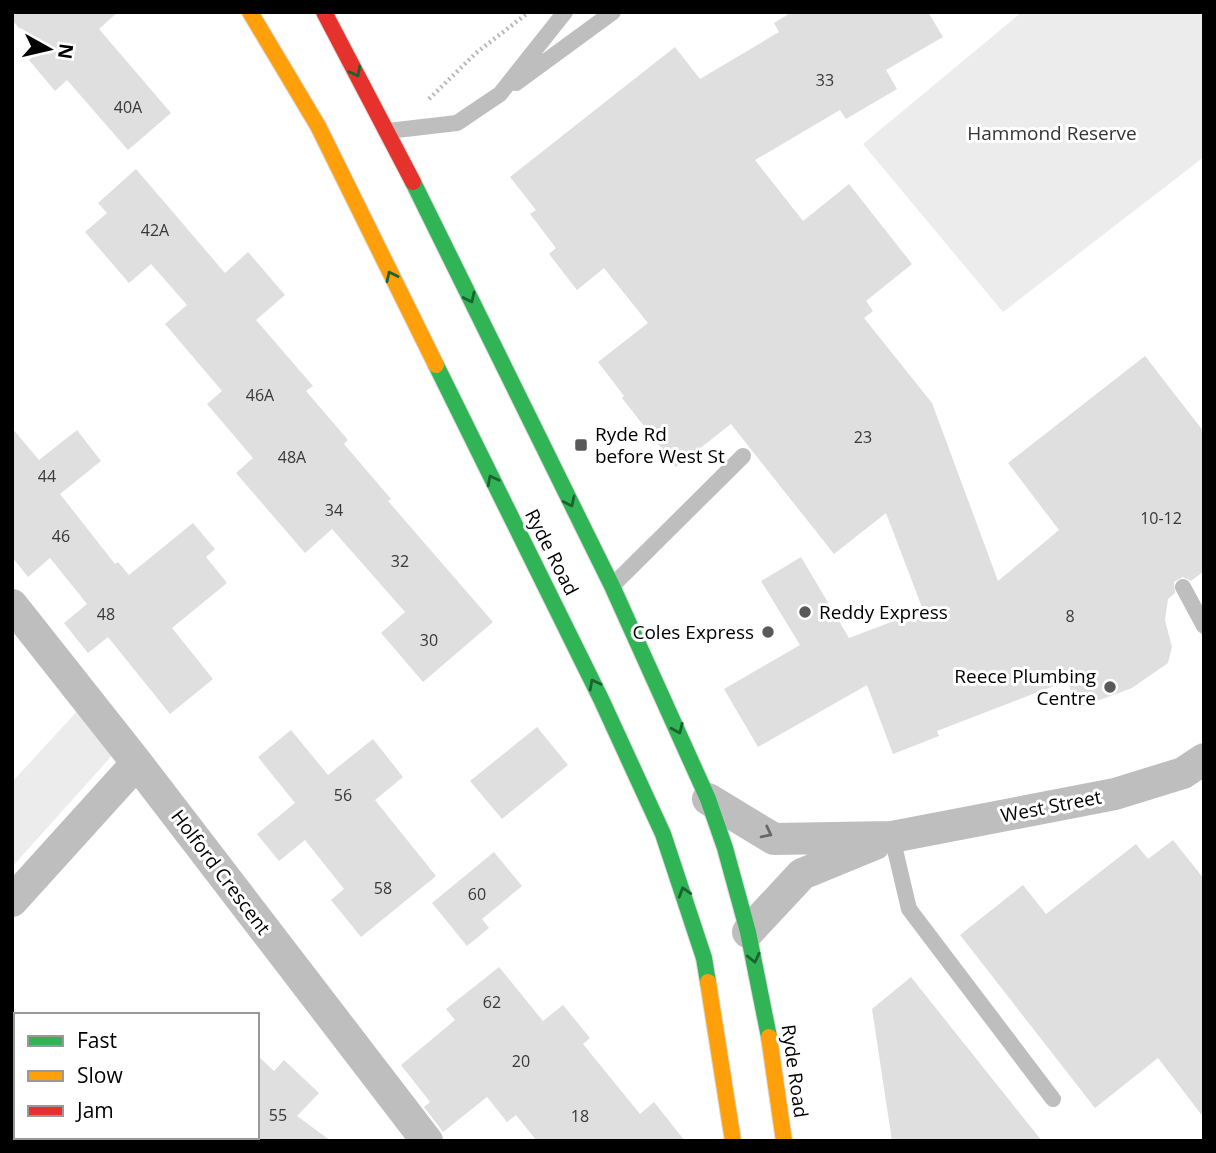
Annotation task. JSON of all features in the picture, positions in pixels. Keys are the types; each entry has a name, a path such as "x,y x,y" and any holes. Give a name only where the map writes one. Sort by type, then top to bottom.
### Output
{"highway":[{"name":"Ryde Road","path":"250,12 318,126 601,699 663,834 704,958 733,1141"},
{"name":"Ryde Road","path":"324,12 388,131 612,586 708,799 725,848 748,932 765,1010 784,1141"},
{"path":"704,958 711,1101"},
{"path":"765,1010 798,1141"}],"street":[{"name":"Holford Crescent","path":"12,605 137,763 427,1141"},
{"name":"West Street","path":"708,799 774,839 892,837 1115,794 1183,774 1204,759"},
{"path":"12,901 137,763"},
{"name":"West Street","path":"748,932 802,874 892,837"}],"lane":[{"path":"500,94 565,12"},
{"path":"388,131 457,123 613,12"},
{"path":"612,586 743,456"},
{"path":"1183,587 1204,626"},
{"path":"892,837 909,908 1053,1099"}],"path":[{"path":"428,100 476,54 528,12"}],"green space":[{"name":"Hammond Reserve","path":"1022,12 1204,12 1204,157 1003,312 863,144"},
{"path":"81,707 118,749 12,867 12,782"}],"building":[{"path":"12,12 118,12 99,29 171,113 128,150 67,80 55,91 29,60 39,51 12,20"},
{"path":"792,12 928,12 943,37 886,70 897,89 846,119 840,110 755,160 803,221 849,184 912,264 866,301 873,311 864,318 932,403 998,581 1059,530 1008,463 1145,356 1204,432 1204,571 1191,581 1183,577 1174,582 1175,593 1168,599 1165,620 1172,647 1168,663 1132,688 1078,708 1067,681 937,731 939,736 893,754 867,685 758,747 724,689 800,645 761,581 801,557 849,638 923,610 886,513 834,554 731,424 676,467 622,398 624,396 598,362 648,323 604,268 577,290 549,254 556,248 530,214 536,210 510,177 675,47 700,79 779,32 774,23"},
{"path":"136,169 225,273 248,252 285,295 256,320 313,386 306,391 348,440 344,444 391,499 388,501 493,622 423,682 381,633 405,612 332,529 305,553 236,473 253,458 207,404 222,391 165,324 187,305 151,264 129,283 85,232 107,213 98,203"},
{"path":"12,428 39,460 77,430 101,461 60,494 115,564 118,562 129,575 193,523 215,549 206,557 227,583 172,628 213,679 170,714 108,637 88,653 64,623 87,604 50,558 28,577 12,557"},
{"path":"537,727 568,765 502,819 470,781"},
{"path":"291,730 328,775 373,739 403,777 375,800 436,876 361,937 331,900 344,889 305,840 279,861 257,834 295,803 258,757"},
{"path":"1173,840 1204,879 1204,1118 1158,1058 1095,1108 960,935 1023,885 1046,914 1136,844 1148,859"},
{"path":"494,852 522,886 482,919 489,928 467,946 432,903"},
{"path":"499,967 543,1021 563,1005 590,1038 583,1044 640,1114 654,1102 685,1141 537,1141 516,1115 507,1122 487,1097 443,1132 424,1107 430,1102 401,1065 455,1020 446,1009"},
{"path":"911,977 1042,1141 892,1141 872,1009"},
{"path":"259,1057 274,1071 284,1060 319,1093 297,1116 331,1141 257,1141"}],"traffic: fast":[{"path":"413,182 612,586 708,799 725,848 748,932 769,1037"},
{"path":"436,365 601,699 663,834 704,958 708,982"}],"traffic: slow":[{"path":"250,12 318,126 436,365"},
{"path":"708,982 733,1141"},
{"path":"769,1037 784,1141"}],"traffic: jam":[{"path":"324,12 413,182"}],"place":[{"name":"Ryde Rd before West St","path":"581,445"},
{"name":"Reddy Express","path":"805,612"},
{"name":"Coles Express","path":"768,632"},
{"name":"Reece Plumbing Centre","path":"1110,687"}]}
